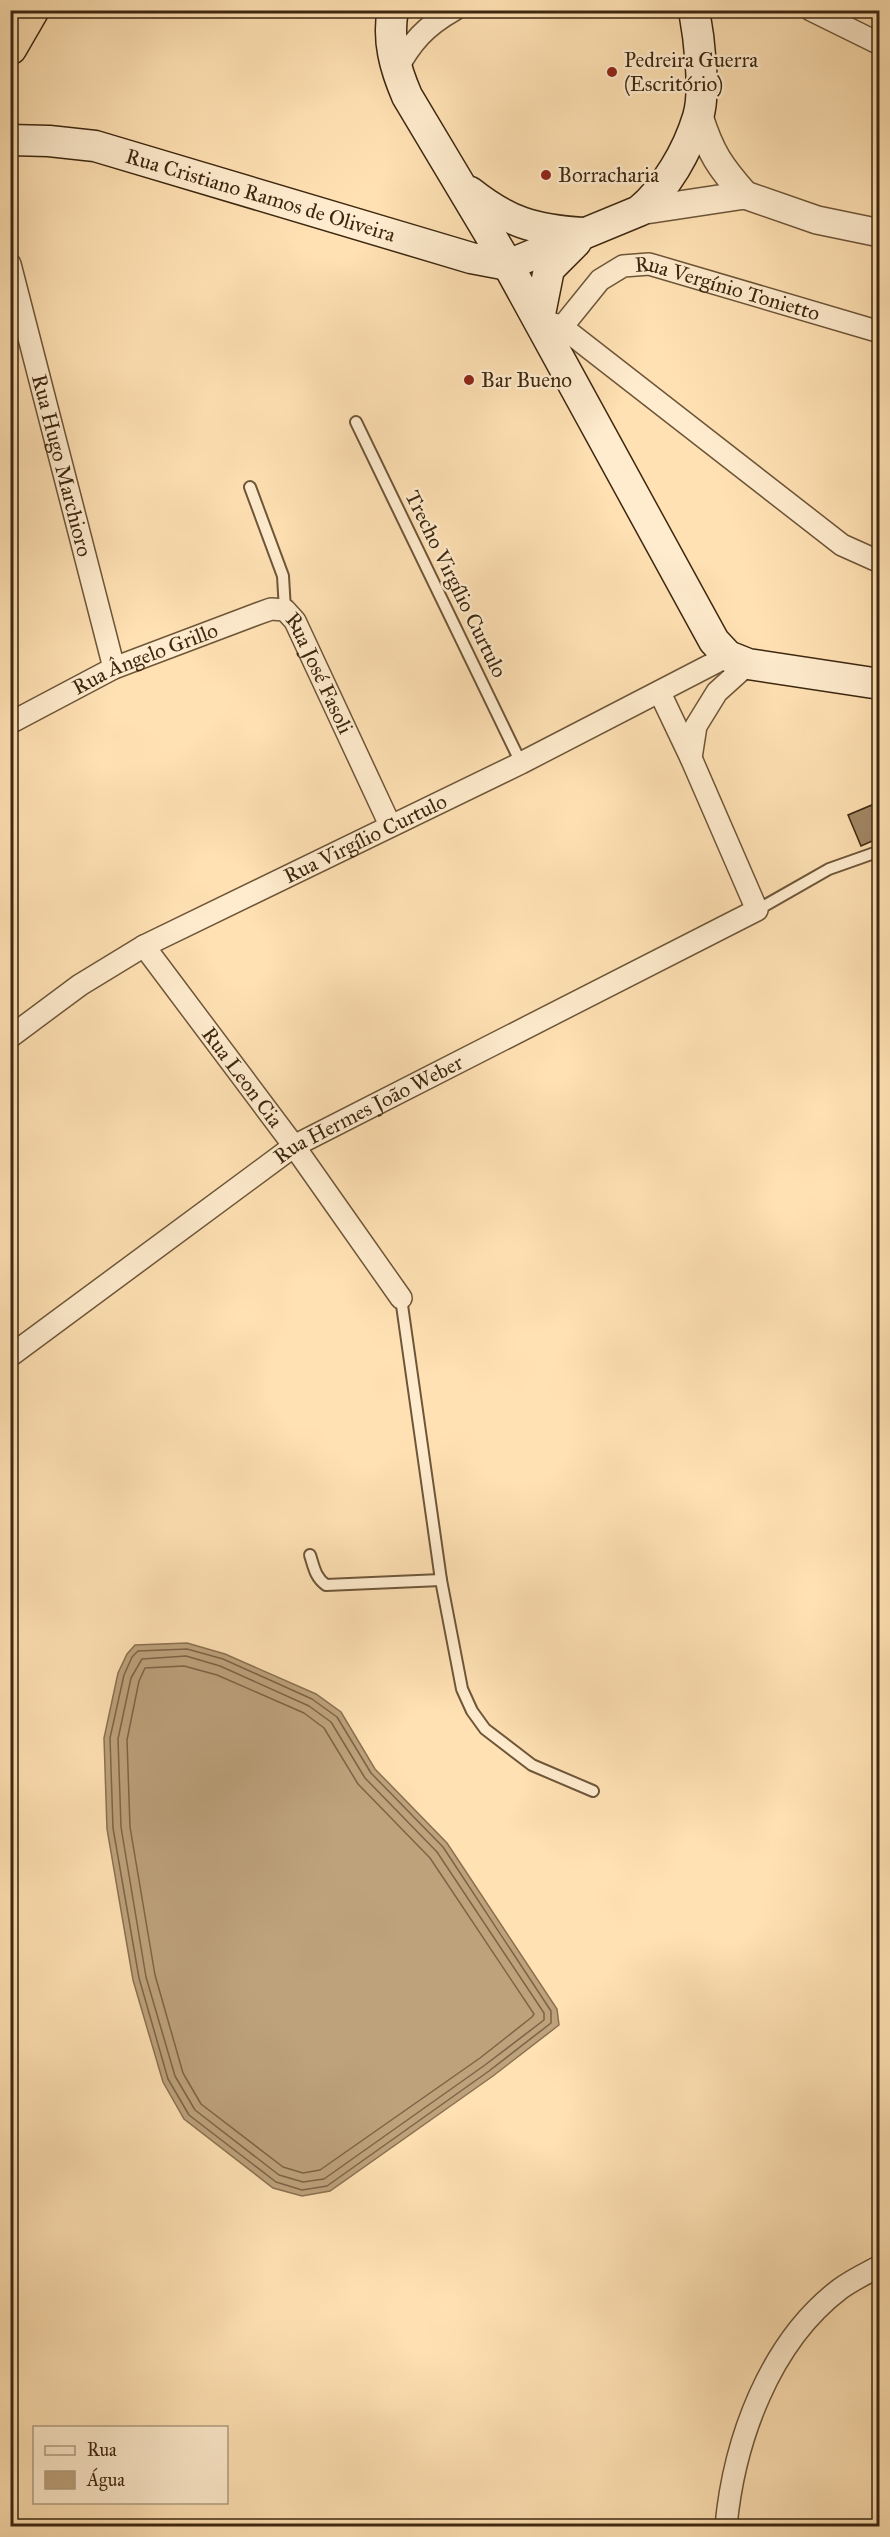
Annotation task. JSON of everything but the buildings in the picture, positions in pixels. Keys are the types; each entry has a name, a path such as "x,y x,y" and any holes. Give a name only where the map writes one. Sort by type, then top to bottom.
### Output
{"highway":[{"path":"10,48 32,10"}],"main road":[{"path":"393,10 389,28 396,71 412,105 508,265 550,323 714,641 738,660 879,684"},
{"path":"508,265 639,211 652,200 672,175 699,116 701,85 698,32 694,10"},
{"name":"Rua Cristiano Ramos de Oliveira","path":"10,141 49,141 94,147 471,258 508,265"},
{"path":"461,184 493,210 521,222 546,230 585,233"},
{"path":"550,323 543,287 549,269 562,253 585,233"}],"street":[{"path":"396,71 408,48 432,22 454,10"},
{"path":"811,10 879,44"},
{"path":"699,116 708,145 722,170 745,195"},
{"path":"639,211 745,195 817,220 879,233"},
{"name":"Rua Hugo Marchioro","path":"10,264 114,668"},
{"name":"Rua Vergínio Tonietto","path":"550,323 600,280 623,266 650,264 879,333"},
{"path":"550,323 842,545 879,562"},
{"name":"Rua Ângelo Grillo","path":"10,723 114,668 271,609 285,610"},
{"name":"Rua José Fasoli","path":"285,610 295,621 390,825"},
{"path":"691,758 696,726 738,660"},
{"name":"Rua Virgílio Curtulo","path":"10,1037 80,985 144,946 660,693 738,660"},
{"path":"660,693 757,910"},
{"name":"Rua Hermes João Weber","path":"10,1356 294,1146 757,910"},
{"name":"Rua Leon Cia","path":"144,946 294,1146 401,1298"},
{"path":"726,2526 729,2496 744,2439 766,2382 784,2350 806,2320 840,2289 879,2266"}],"lane":[{"name":"Trecho Virgílio Curtulo","path":"356,422 521,763"},
{"name":"Rua José Fasoli","path":"250,487 284,576 285,610"},
{"path":"757,910 830,869 879,851"},
{"path":"401,1298 441,1580 462,1689 472,1712 484,1730 532,1765 593,1791"},
{"path":"310,1555 315,1573 326,1585 441,1580"}],"water":[{"path":"187,1643 225,1654 316,1694 341,1712 375,1769 447,1843 557,2009 559,2025 493,2076 330,2191 302,2196 273,2188 184,2119 163,2082 133,1980 107,1829 104,1738 118,1673 127,1654 135,1645"}],"place":[{"name":"Pedreira Guerra (Escritório)","path":"612,72"},
{"name":"Borracharia","path":"546,175"},
{"name":"Bar Bueno","path":"469,380"}]}
